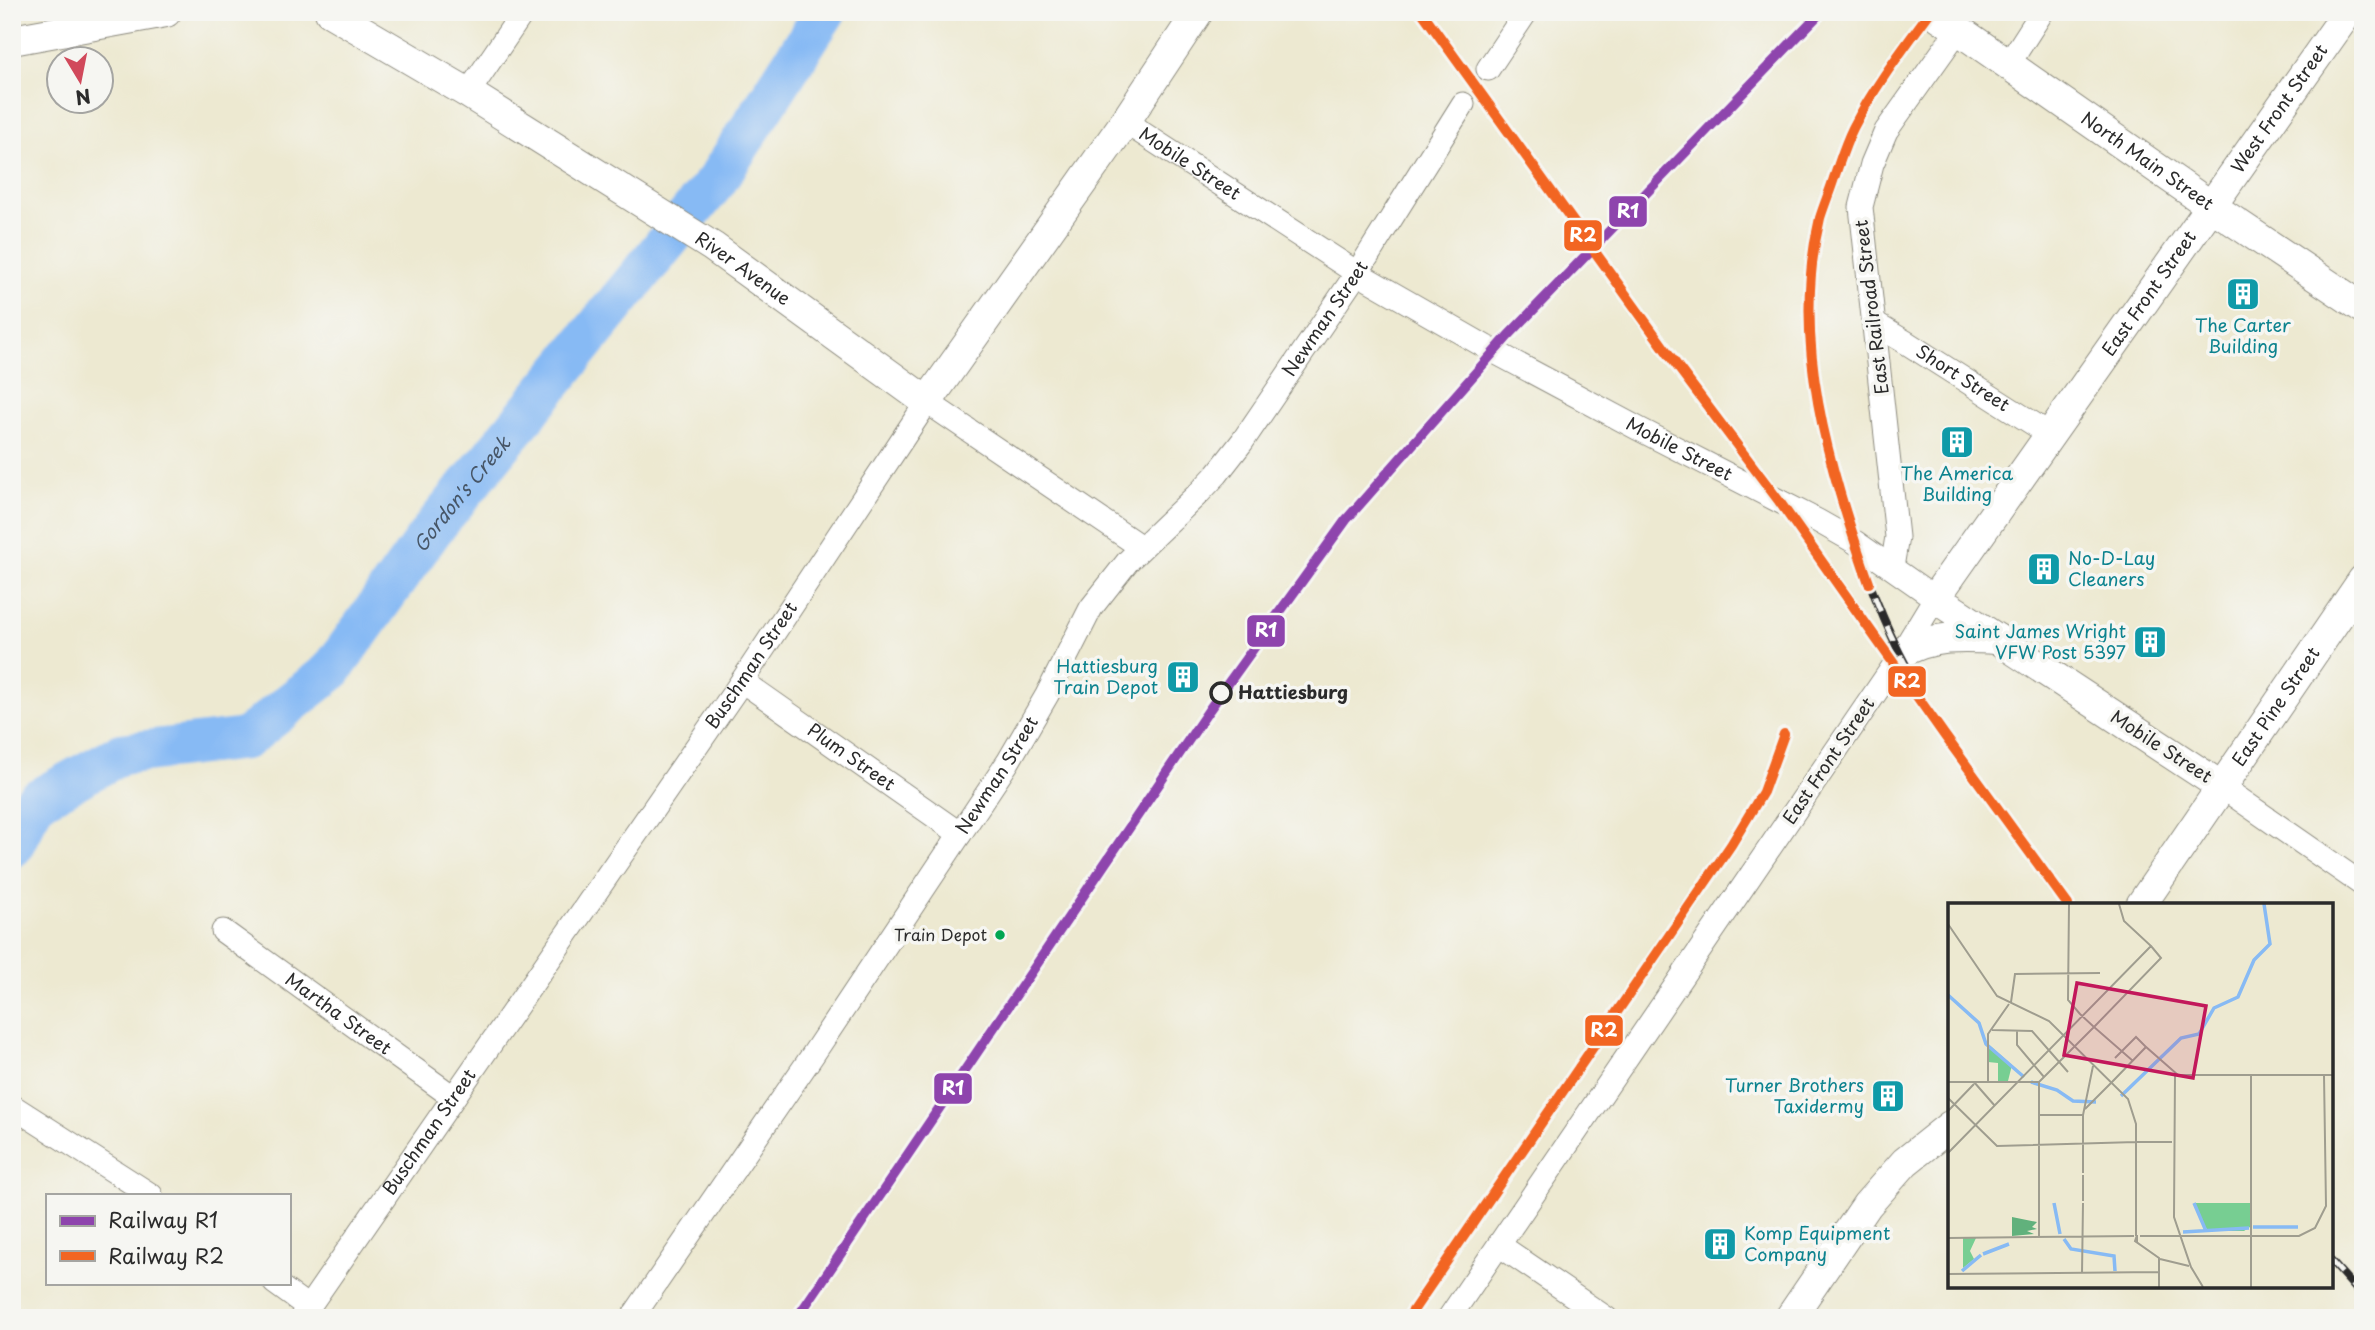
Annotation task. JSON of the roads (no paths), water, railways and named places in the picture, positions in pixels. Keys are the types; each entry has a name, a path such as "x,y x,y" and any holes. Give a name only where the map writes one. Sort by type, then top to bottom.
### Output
{"main road":[{"path":"12,40 166,12"},
{"name":"Buschman Street","path":"927,402 1125,122 1198,12"},
{"name":"North Main Street","path":"1933,12 2211,206 2363,308"},
{"name":"West Front Street","path":"2211,206 2348,12"},
{"name":"River Avenue","path":"337,14 713,247 927,402"},
{"name":"East Front Street","path":"1935,598 2211,206"},
{"name":"East Pine Street","path":"2142,903 2363,580"},
{"name":"Mobile Street","path":"1935,598 2222,787"},
{"path":"1900,654 1925,642 1961,638 1997,639"},
{"path":"1790,1318 1867,1205 1905,1162 1948,1128"}],"street":[{"path":"468,93 523,12"},
{"path":"1488,69 1526,12"},
{"path":"2008,65 2042,12"},
{"name":"East Railroad Street","path":"1892,567 1897,537 1861,217 1865,185 1886,131 1958,30"},
{"name":"Newman Street","path":"632,1318 812,1056 1008,762 1047,695 1091,608 1141,547 1217,474 1357,273 1463,104"},
{"name":"Mobile Street","path":"1125,122 1357,273 1626,423 1818,521 1892,567 1935,598"},
{"name":"Short Street","path":"1875,324 2051,435"},
{"name":"River Avenue","path":"927,402 1141,547"},
{"name":"Buschman Street","path":"304,1312 742,681 927,402"},
{"name":"East Front Street","path":"1449,1318 1900,654 1935,598"},
{"name":"Plum Street","path":"742,681 960,834"},
{"name":"Mobile Street","path":"2222,787 2363,885"},
{"name":"Martha Street","path":"223,931 453,1097"},
{"path":"12,1106 149,1194"},
{"path":"1499,1245 1606,1318"},
{"path":"276,1284 304,1312"}],"waterway":[{"name":"Gordon's Creek","path":"12,847 35,801 121,754 245,739 331,671 432,530 717,180 825,12"}],"railway":[{"path":"1422,12 1678,367 1779,501 2067,903"},
{"path":"1908,669 1865,572 1832,463 1814,371 1812,281 1818,236 1830,189 1847,142 1874,91 1930,12"},
{"path":"1408,1318 1731,845 1763,792 1784,734"},
{"path":"2333,1263 2363,1297"}],"rail line":[{"name":"R2","path":"1422,12 1678,367 1779,501 2067,903"},
{"name":"R1","path":"797,1318 1209,710 1346,520 1508,336 1821,12"},
{"name":"R2","path":"1869,583 1840,494 1818,404 1809,311 1812,265 1820,218 1850,134 1879,83 1930,12"},
{"name":"R2","path":"1408,1318 1731,845 1763,792 1784,734"}],"place":[{"name":"The Carter Building","path":"2243,294"},
{"name":"The America Building","path":"1957,442"},
{"name":"No-D-Lay Cleaners","path":"2044,569"},
{"name":"Saint James Wright VFW Post 5397","path":"2150,642"},
{"name":"Hattiesburg Train Depot","path":"1183,677"},
{"name":"Hattiesburg","path":"1221,693"},
{"name":"Train Depot","path":"1000,935"},
{"name":"Turner Brothers Taxidermy","path":"1888,1096"},
{"name":"Komp Equipment Company","path":"1720,1244"}]}
